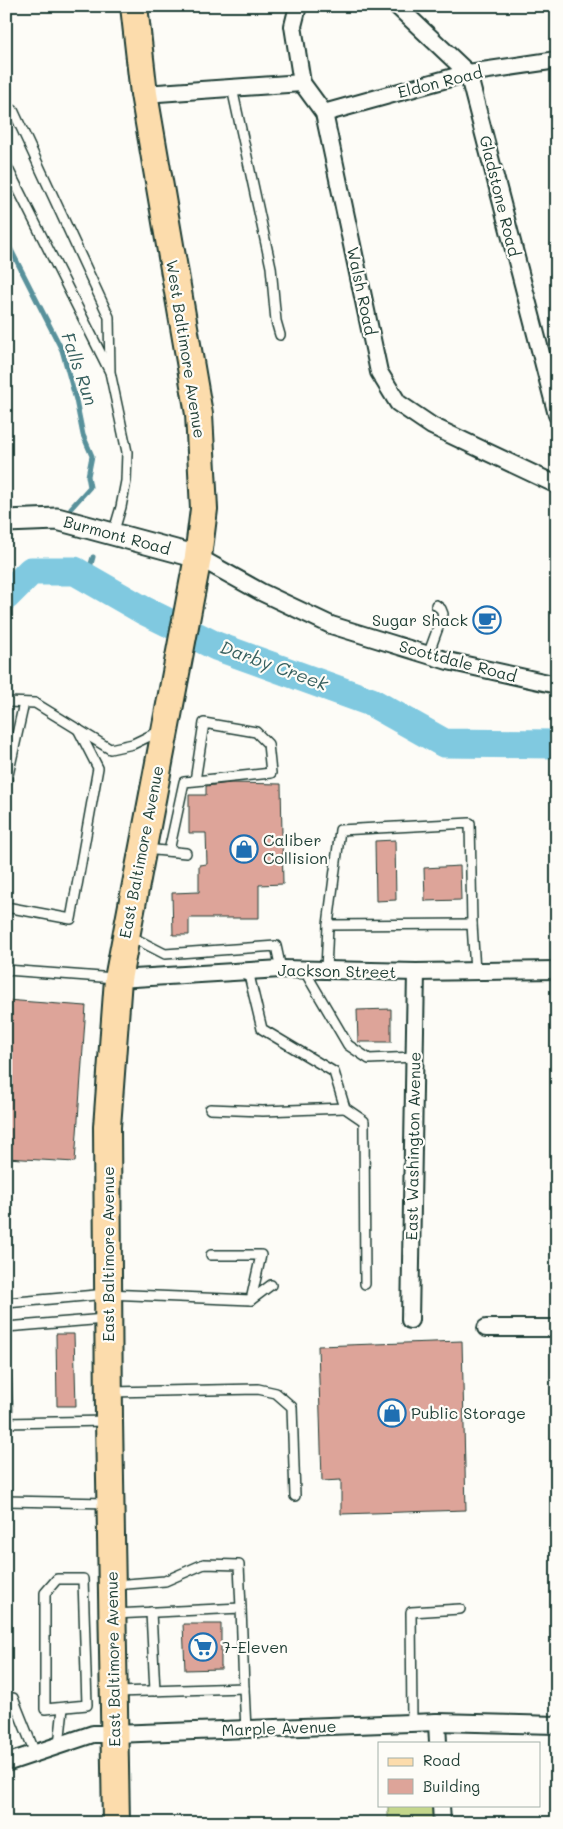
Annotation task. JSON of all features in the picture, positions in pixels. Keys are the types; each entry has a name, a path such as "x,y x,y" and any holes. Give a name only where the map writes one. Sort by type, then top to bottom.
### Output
{"main road":[{"name":"West Baltimore Avenue","path":"134,6 144,94 199,414 204,509 172,691"},
{"name":"East Baltimore Avenue","path":"116,1823 108,1392 107,1127 118,979 172,691"}],"street":[{"name":"Walsh Road","path":"298,6 293,26 302,83 324,113 379,372 398,403 432,426 557,485"},
{"path":"397,6 468,73"},
{"name":"Eldon Road","path":"324,113 468,73 557,60"},
{"name":"Gladstone Road","path":"468,73 557,414"},
{"path":"144,94 302,83"},
{"name":"Burmont Road","path":"7,520 57,519 113,534 195,568"},
{"name":"Scottdale Road","path":"195,568 260,592 330,625 448,661 557,685"},
{"name":"Jackson Street","path":"118,979 281,969 416,972 557,970"},
{"name":"East Washington Avenue","path":"410,1320 416,972"},
{"path":"486,1328 557,1328"},
{"path":"437,1722 438,1742"},
{"name":"Marple Avenue","path":"6,1763 93,1734 437,1722 557,1724"},
{"path":"441,1806 442,1823"}],"lane":[{"path":"232,88 271,267 276,321 280,335"},
{"path":"6,113 13,110 109,318 110,372 127,452 126,481 113,534"},
{"path":"6,165 110,372"},
{"path":"428,655 443,614 442,610 436,605"},
{"path":"6,702 35,703 110,749 133,744 164,728"},
{"path":"6,784 24,703"},
{"path":"169,851 184,782 195,781 271,773 268,744 256,732 204,723 195,781"},
{"path":"6,907 70,918 98,768 78,729"},
{"path":"326,970 328,925 340,830 470,822 475,971"},
{"path":"142,848 186,853"},
{"path":"328,925 472,924"},
{"path":"126,934 165,954 276,946 281,969"},
{"path":"6,970 118,979"},
{"path":"304,970 348,1045 370,1059 415,1057"},
{"path":"248,971 262,1029 334,1072 345,1108"},
{"path":"210,1109 345,1108 364,1121 365,1284"},
{"path":"211,1255 261,1255 251,1300"},
{"path":"6,1303 108,1307 251,1300 272,1285"},
{"path":"6,1327 108,1307"},
{"path":"6,1376 7,1423 109,1421"},
{"path":"108,1392 258,1389 276,1393 292,1407 295,1496"},
{"path":"6,1501 110,1503"},
{"path":"112,1585 164,1581 204,1564 239,1565 246,1730"},
{"path":"83,1578 87,1705 62,1708 45,1709 45,1593 57,1579 83,1578"},
{"path":"112,1614 241,1608"},
{"path":"412,1724 411,1612 460,1609"},
{"path":"152,1612 155,1691"},
{"path":"114,1692 244,1688"},
{"path":"6,1698 14,1698 35,1753"},
{"path":"59,1745 62,1708"}],"green space":[{"path":"388,1806 434,1806 434,1823 388,1823"}],"building":[{"name":"Caliber Collision","path":"231,783 281,784 283,884 259,885 259,918 189,918 189,935 173,935 172,893 199,892 199,865 207,864 206,833 189,833 189,795 206,795 206,786"},
{"path":"395,840 396,900 376,901 375,841"},
{"path":"460,866 461,900 425,901 424,868"},
{"path":"6,1000 86,1006 75,1162 6,1158"},
{"path":"391,1009 391,1042 358,1042 357,1010"},
{"path":"56,1334 74,1334 76,1406 57,1406"},
{"name":"Public Storage","path":"462,1341 466,1510 341,1514 341,1480 322,1481 318,1346"},
{"name":"7-Eleven","path":"183,1624 221,1624 221,1669 185,1670"}],"waterway":[{"name":"Falls Run","path":"6,240 62,350 76,400 83,435 92,456 88,476 90,487 71,508"},
{"path":"87,578 93,557"},
{"name":"Darby Creek","path":"6,596 31,571 75,571 143,610 216,646 371,702 444,743 557,744"}],"place":[{"name":"Sugar Shack","path":"487,620"},
{"name":"Caliber Collision","path":"244,849"},
{"name":"Public Storage","path":"392,1413"},
{"name":"7-Eleven","path":"203,1647"}]}
